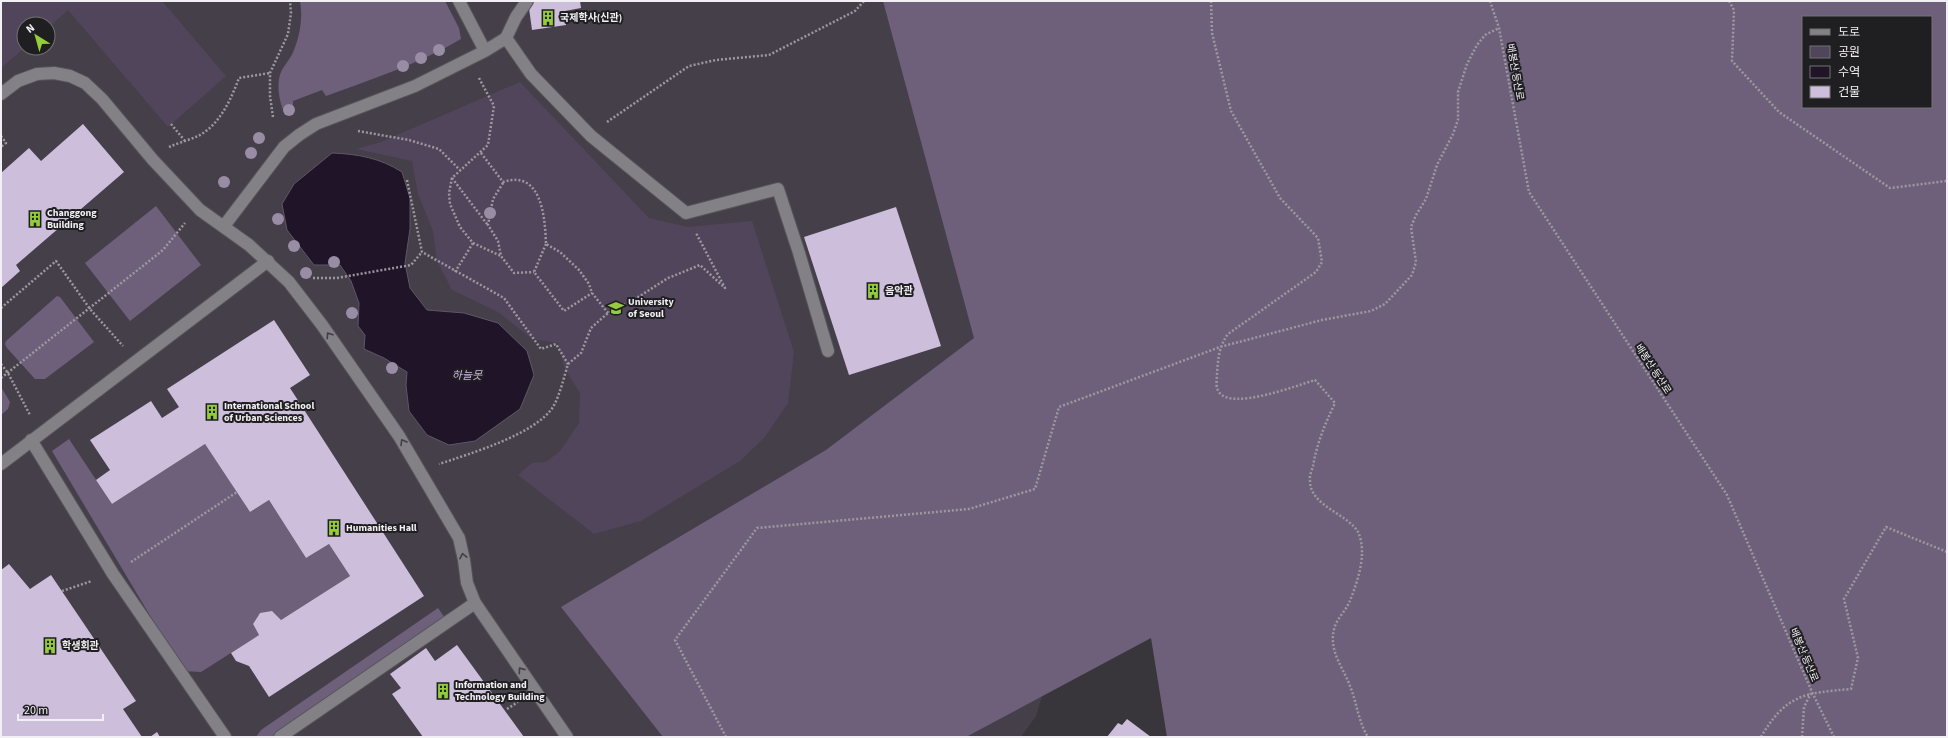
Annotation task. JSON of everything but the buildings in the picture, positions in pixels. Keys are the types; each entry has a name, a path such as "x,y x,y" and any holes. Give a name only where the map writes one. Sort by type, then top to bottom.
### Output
{"street":[{"path":"459,1 485,51"},
{"path":"224,226 284,147 299,135 316,124 415,86 485,51 506,38 516,17 527,1"},
{"path":"506,38 531,74 591,136 686,213 778,189 828,351"},
{"path":"1,94 18,81 37,74 54,73 70,76 85,83 102,99 153,160 200,210 224,226 268,261 289,282 322,325 399,436 459,538 467,583 475,603 567,737"},
{"path":"1,464 268,261"},
{"path":"36,437 113,574 225,737"},
{"path":"280,737 475,603"}],"path":[{"path":"273,117 270,96 270,73 288,34 291,13 290,1"},
{"path":"604,124 689,66 723,60 769,55 855,11 864,1"},
{"path":"1211,1 1212,33 1231,111 1280,198 1318,238 1322,262 1321,267 1316,272 1234,328 1224,339 1220,347 1216,384 1219,392 1225,398 1246,399 1259,397 1315,380 1334,403 1319,438 1310,481 1312,491 1316,497 1337,515 1352,525 1360,538 1362,554 1358,574 1349,603 1335,627 1334,640 1338,664 1350,685 1361,724 1368,737"},
{"name":"배봉산 등산로","path":"1490,1 1499,28 1529,192 1726,495 1812,692 1834,737"},
{"path":"1729,1 1734,10 1732,61 1779,112 1890,188 1947,180"},
{"path":"726,737 675,640 757,528 969,510 1035,490 1059,407 1220,347 1315,322 1371,311 1385,304 1412,275 1416,262 1412,227 1416,214 1426,199 1437,165 1453,134 1458,120 1458,92 1467,64 1476,44 1485,35 1499,28"},
{"path":"476,72 494,106 488,145 452,178 449,193 450,204 460,227 473,243 501,256"},
{"path":"170,147 204,132 218,119 239,78 270,73"},
{"path":"171,124 185,141"},
{"path":"351,130 409,140 439,149 460,170"},
{"path":"1,136 6,143 1,147"},
{"path":"481,153 503,182"},
{"path":"452,178 488,225 498,241 501,256 514,273 534,272"},
{"path":"488,225 492,199 503,182 513,179 523,180 530,185 539,197 545,221 546,244 534,272"},
{"path":"407,180 422,252 455,272 504,298 541,349 556,344 568,364"},
{"path":"419,470 503,440 533,426 553,408 568,364 581,353 591,328 608,313 632,301 668,278 700,265 725,288 686,213"},
{"path":"1,378 163,250 187,221"},
{"path":"455,272 473,243"},
{"path":"546,244 560,252 578,270 589,284 592,293 608,313"},
{"path":"337,278 411,265 422,252"},
{"path":"1,308 56,260 90,309 136,361"},
{"path":"534,272 564,311 592,293"},
{"path":"1,364 8,373 36,437"},
{"path":"62,591 113,574 237,492"},
{"path":"1761,737 1777,713 1800,697 1812,692 1851,689 1858,658 1844,598 1886,527 1947,552"},
{"path":"1802,737 1804,707 1812,692"}],"shaded area":[{"name":"University of Seoul","path":"1,1 1141,1 1208,601 1050,670 1036,716 1021,737 1,737"},
{"path":"300,1 445,1 459,28 461,39 412,64 378,77 326,96 322,90 293,101 293,111 285,114 281,104 278,87 279,77 293,53 298,38 301,20"},
{"path":"883,1 1947,1 1947,737 1167,737 1151,638 966,737 663,737 561,607 826,450 974,338"},
{"path":"156,206 201,265 130,321 85,263"},
{"path":"57,296 60,297 94,342 45,379 35,379 5,344 6,341"},
{"path":"1,387 10,402 8,409 1,415"},
{"path":"69,439 112,504 205,444 250,512 269,500 306,558 329,544 350,576 281,620 260,613 253,624 259,635 201,672 183,671 52,451"},
{"path":"438,608 445,618 275,737 256,737 261,730"}],"green space":[{"path":"1,1 162,1 226,76 168,127 68,10 56,21 56,16 16,16 16,55 1,68"},
{"path":"520,82 649,218 688,227 752,221 794,352 788,403 765,437 740,461 641,521 594,534 518,475 532,463 546,462 560,451 579,423 580,393 564,367 558,343 532,339 498,312 452,290 437,261 433,231 418,194 412,161 356,149 381,142"}],"water":[{"name":"하늘못","path":"332,153 351,154 377,160 402,172 410,198 410,229 405,263 410,288 427,310 464,313 498,323 527,351 534,375 520,409 475,441 449,445 427,435 409,411 406,385 407,372 384,358 364,349 365,335 358,326 359,303 351,281 340,265 314,265 287,230 282,204 294,184"}],"place":[{"name":"국제학사(신관)","path":"548,18"},
{"name":"Changgong Building","path":"35,219"},
{"name":"음악관","path":"873,291"},
{"name":"University of Seoul","path":"616,308"},
{"name":"International School of Urban Sciences","path":"212,412"},
{"name":"Humanities Hall","path":"334,528"},
{"name":"학생회관","path":"50,646"},
{"name":"Information and Technology Building","path":"443,691"}]}
